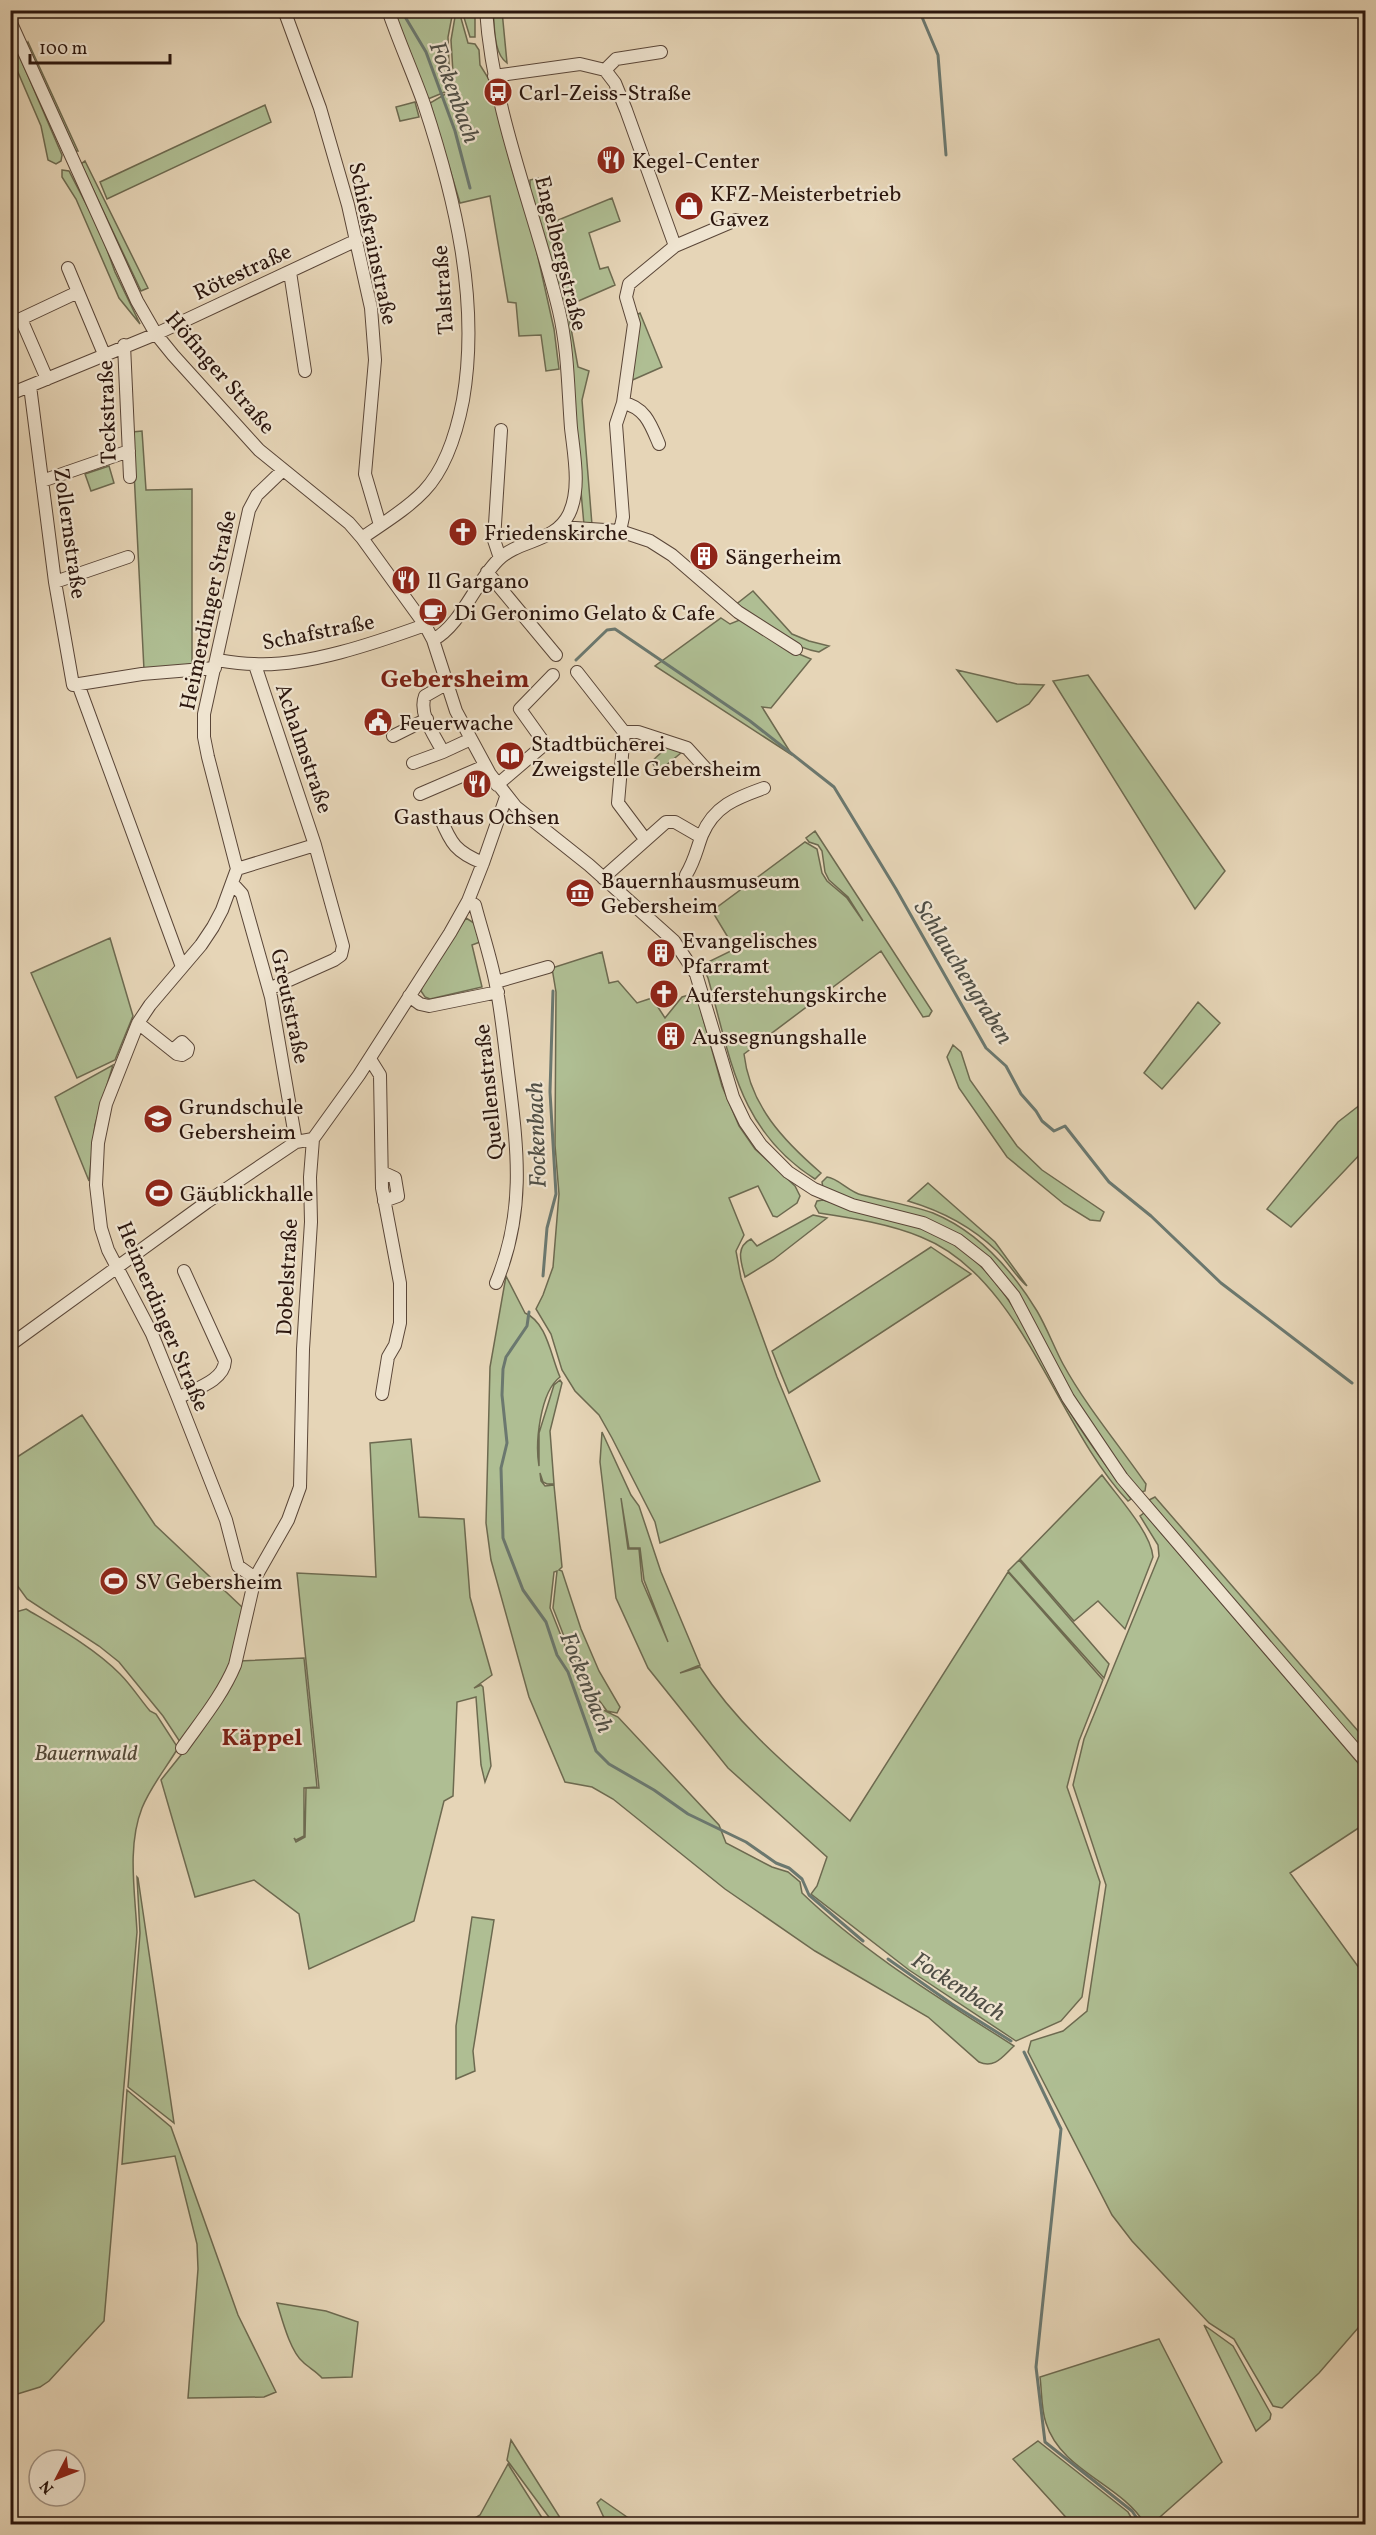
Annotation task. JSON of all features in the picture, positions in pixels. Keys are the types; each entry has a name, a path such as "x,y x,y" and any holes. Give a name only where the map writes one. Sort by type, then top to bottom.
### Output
{"street":[{"name":"Schießrainstraße","path":"284,10 320,108 357,240 371,308 375,360 365,474 380,525"},
{"name":"Talstraße","path":"362,538 424,491 437,472 450,448 460,418 467,378 467,311 460,236 444,169 423,103 388,10"},
{"name":"Engelbergstraße","path":"486,10 488,40 513,150 541,241 563,330 575,473 573,500 569,514 560,527"},
{"name":"Höfinger Straße","path":"10,21 138,302 156,334 235,424 282,471 349,523 362,538 425,625 433,640 456,711 485,766 506,797 674,941 688,959 699,982 733,1097 752,1132 772,1157 788,1172 814,1189 842,1202 906,1217 936,1228 968,1247 996,1274 1020,1307 1082,1421 1122,1478 1365,1762"},
{"path":"605,70 616,59 661,52"},
{"path":"495,75 580,64 605,70 615,83 626,110 675,246"},
{"path":"620,531 622,517 616,424 623,403 634,324 626,297 629,284 675,246 736,220"},
{"name":"Rötestraße","path":"10,394 124,345 156,334 357,240"},
{"path":"68,268 104,354"},
{"path":"290,272 306,371"},
{"path":"47,379 16,321 78,292"},
{"name":"Teckstraße","path":"124,345 130,477"},
{"name":"Zollernstraße","path":"30,386 55,582 75,685 182,967"},
{"path":"623,403 635,405 641,410 659,444"},
{"path":"500,558 494,540 501,430"},
{"path":"42,481 129,451"},
{"name":"Heimerdinger Straße","path":"255,1578 238,1566 226,1520 152,1334 116,1268 101,1228 96,1185 98,1143 106,1104 138,1023 213,927 222,910 237,869 204,737 204,714 249,510 258,495 282,471"},
{"path":"433,640 445,633 487,572 500,558 560,527 620,531 650,541 672,555 738,612 796,649"},
{"path":"55,582 128,556"},
{"path":"487,572 556,655"},
{"name":"Schafstraße","path":"75,685 216,664 285,663 385,639 425,625"},
{"name":"Achalmstraße","path":"255,664 315,845 343,946 341,955 269,989"},
{"path":"577,672 624,732 618,801 620,808 645,839"},
{"path":"497,785 545,744 520,709 553,675"},
{"path":"443,752 423,710 425,696 446,684"},
{"path":"393,736 427,719"},
{"path":"624,732 638,732 687,748 706,770"},
{"path":"413,763 471,739"},
{"path":"420,794 485,766"},
{"path":"686,875 696,859 701,837 714,813 724,804 764,788"},
{"path":"10,1345 296,1142 313,1138 370,1059 468,901 506,797"},
{"path":"440,817 449,839 457,849 465,856 483,863"},
{"path":"603,878 664,823 672,821 701,837"},
{"name":"Achalmstraße","path":"237,869 315,845"},
{"name":"Greutstraße","path":"232,883 242,894 269,989 296,1142"},
{"name":"Quellenstraße","path":"468,901 475,905 497,987 517,1137 518,1183 512,1232 504,1264 496,1283"},
{"path":"409,996 420,1004 429,1006 497,987 548,967"},
{"path":"138,1023 173,1050"},
{"path":"370,1059 380,1074 382,1172 395,1178 398,1196 384,1201 400,1283 400,1323 395,1345 388,1357 382,1394"},
{"name":"Dobelstraße","path":"182,1748 215,1703 235,1665 255,1578 288,1520 300,1487 303,1349 311,1222 310,1177 313,1138"},
{"path":"178,1398 219,1376 225,1369 225,1361 184,1271"}],"green space":[{"path":"394,11 453,11 448,37 450,90 428,99"},
{"path":"456,11 459,11 468,43 475,44 479,50 480,65 490,81 512,169 533,235 554,329 559,369 546,371 541,335 519,336 516,303 508,302 490,196 460,203 430,103 454,89 451,40"},
{"path":"462,11 475,11 475,37 470,37"},
{"path":"493,11 502,11 507,63 502,59 497,46"},
{"path":"10,34 62,155 61,161 56,164 48,160 41,126 11,56"},
{"path":"28,42 78,151 74,151 26,46"},
{"path":"415,102 419,117 400,121 396,107"},
{"path":"265,105 271,122 107,199 100,182"},
{"path":"85,161 148,288 141,291 81,164"},
{"path":"62,170 69,171 101,233 115,272 140,324 119,298 76,199 62,177"},
{"path":"538,178 551,223 612,198 620,221 589,233 600,269 608,267 615,285 567,306 578,367 589,371 582,400 592,525 584,525 574,414 530,187 530,180"},
{"path":"640,313 662,367 628,382 636,315"},
{"path":"142,431 146,490 192,489 192,664 144,670 132,432"},
{"path":"109,466 114,483 91,491 85,474"},
{"path":"753,591 792,634 829,646 819,652 796,645 774,634 734,606"},
{"path":"721,618 730,624 742,619 792,651 811,659 771,708 762,707 792,755 655,666"},
{"path":"957,670 1017,684 1044,685 1029,704 997,722"},
{"path":"1088,675 1225,871 1195,909 1053,681"},
{"path":"657,742 687,748 659,771 651,762 664,750"},
{"path":"815,831 932,1011 929,1016 923,1017 881,951 744,1054 753,1090 761,1106 782,1135 821,1173 815,1179 789,1160 769,1138 753,1115 732,1064 708,978 702,965 735,949 712,911 805,842 817,849 822,873 827,881 847,898 863,921 848,897 829,880 825,872 822,851 818,845 809,842 806,838"},
{"path":"466,918 474,923 480,942 472,945 482,987 430,999 425,997 421,991 423,984"},
{"path":"110,938 133,1016 115,1060 77,1078 31,973"},
{"path":"602,952 609,983 618,981 637,1003 652,998 665,1018 682,997 696,993 722,1086 739,1126 755,1149 795,1186 800,1196 797,1203 777,1217 773,1216 758,1186 729,1198 744,1235 736,1251 741,1278 777,1377 820,1481 660,1543 655,1522 612,1438 599,1415 575,1391 562,1370 551,1334 536,1309 553,1267 559,1194 555,1145 556,992 552,968"},
{"path":"1198,1002 1220,1023 1162,1089 1144,1073"},
{"path":"953,1045 961,1052 970,1080 1017,1146 1042,1170 1104,1212 1100,1221 1090,1220 1064,1204 1007,1157 959,1088 947,1057"},
{"path":"113,1065 95,1125 89,1181 55,1097"},
{"path":"1365,1101 1365,1149 1291,1227 1267,1209 1338,1122"},
{"path":"827,1177 857,1193 933,1213 965,1231 993,1254 1017,1281 1037,1311 1072,1380 1146,1484 1145,1491 1141,1492 1122,1471 981,1253 823,1188 822,1182"},
{"path":"928,1183 995,1242 1027,1286 997,1251 977,1234 944,1215 908,1201"},
{"path":"823,1200 922,1228 952,1243 972,1258 990,1276 1019,1317 1073,1418 1131,1499 1128,1501 1103,1469 1079,1433 1012,1318 986,1284 956,1257 921,1237 884,1225 819,1213 815,1206 817,1201"},
{"path":"813,1215 827,1218 773,1260 745,1277 740,1255 746,1242 751,1239 757,1246"},
{"path":"931,1247 971,1274 789,1393 772,1351"},
{"path":"506,1276 525,1313 538,1324 543,1332 560,1377 553,1384 548,1394 540,1418 538,1444 539,1466 539,1433 554,1385 560,1380 562,1383 550,1431 554,1484 543,1482 540,1473 541,1481 545,1486 554,1485 562,1567 559,1570 562,1571 581,1629 599,1671 620,1707 617,1713 607,1711 572,1657 553,1608 557,1571 554,1572 550,1608 569,1656 603,1710 618,1717 719,1825 726,1843 772,1867 788,1872 800,1882 802,1893 851,1936 931,1993 1014,2046 994,2063 979,2062 928,2017 815,1951 725,1889 613,1799 592,1787 565,1782 529,1697 491,1560 486,1523 490,1367"},
{"name":"SV Gebersheim","path":"82,1415 155,1525 243,1608 230,1671 180,1742 163,1716 119,1662 99,1646 27,1599 11,1577 11,1461"},
{"path":"602,1432 631,1495 639,1506 661,1572 700,1665 680,1673 700,1667 732,1710 751,1730 850,1821 1008,1572 1103,1680 1079,1741 1067,1787 1100,1882 1082,1997 1061,2021 1016,2041 909,1970 811,1894 817,1886 827,1857 728,1768 648,1668 616,1598 600,1462","holes":["621,1498 629,1548 640,1548 644,1580 668,1642 642,1581 639,1549 628,1549"]},
{"path":"411,1439 419,1517 464,1519 470,1597 492,1675 474,1688 481,1685 483,1687 491,1766 485,1782 481,1765 476,1697 457,1702 453,1796 444,1801 414,1921 309,1969 299,1914 254,1880 195,1897 161,1780 185,1750 239,1661 304,1658 317,1787 304,1788 304,1836 296,1840 294,1838 296,1842 305,1837 306,1788 319,1788 297,1573 376,1577 370,1443"},
{"path":"1102,1475 1140,1526 1151,1547 1153,1557 1125,1629 1098,1601 1074,1621 1020,1559"},
{"path":"1155,1497 1365,1739 1365,1756 1149,1500"},
{"path":"1144,1513 1365,1771 1365,1825 1290,1873 1365,1976 1365,2320 1319,2373 1282,2408 1273,2406 1234,2339 1209,2323 1132,2241 1112,2215 1028,2052 1031,2041 1063,2031 1087,2011 1106,1885 1073,1785 1084,1739 1159,1556 1158,1545 1140,1516"},
{"path":"1019,1560 1109,1664 1104,1678 1008,1571"},
{"name":"Bauernwald","path":"10,1608 16,1612 26,1609 110,1664 150,1711 156,1714 178,1748 142,1808 137,1823 133,1853 137,1932 104,2321 49,2381 40,2387 11,2396"},
{"path":"137,1877 174,2123 128,2087 140,1933"},
{"path":"472,1917 494,1920 473,2051 475,2071 456,2079 456,2026"},
{"path":"127,2090 171,2127 238,2315 276,2392 264,2397 188,2398 198,2269 197,2244 175,2156 122,2164"},
{"path":"277,2303 326,2311 358,2322 352,2377 322,2378 303,2362 290,2343"},
{"path":"1204,2325 1233,2346 1271,2414 1270,2419 1256,2431"},
{"path":"1159,2339 1222,2462 1152,2524 1145,2524 1122,2498 1064,2453 1054,2439 1044,2418 1040,2377"},
{"path":"511,2440 564,2524 554,2524 507,2460"},
{"path":"1038,2441 1128,2512 1135,2524 1072,2524 1013,2459"},
{"path":"508,2464 546,2524 465,2524 480,2515"},
{"path":"601,2499 637,2524 607,2524 597,2503"}],"waterway":[{"name":"Fockenbach","path":"401,10 426,52 455,131 470,188"},
{"path":"919,10 938,55 946,155"},
{"name":"Schlauchengraben","path":"576,660 607,630 615,629 750,721 834,787 896,889 986,1048 1006,1066 1021,1094 1042,1121 1054,1131 1065,1126 1109,1182 1151,1216 1221,1283 1352,1383"},
{"name":"Fockenbach","path":"543,1276 547,1228 556,1194 550,1092 553,991"},
{"name":"Fockenbach","path":"529,1312 527,1326 506,1357 503,1369 502,1395 507,1443 501,1468 503,1538 523,1590 546,1622 557,1655 568,1672 596,1751 609,1764 654,1790 688,1814 746,1842 776,1863 789,1868 802,1879 809,1895 863,1941"},
{"name":"Fockenbach","path":"888,1959 952,2004 1011,2041"},
{"path":"1024,2052 1061,2129 1036,2367 1045,2442 1132,2511 1141,2524"}],"place":[{"name":"Carl-Zeiss-Straße","path":"498,92"},
{"name":"Kegel-Center","path":"611,160"},
{"name":"KFZ-Meisterbetrieb Gavez","path":"689,206"},
{"name":"Friedenskirche","path":"463,532"},
{"name":"Sängerheim","path":"704,556"},
{"name":"Il Gargano","path":"406,580"},
{"name":"Di Geronimo Gelato & Cafe","path":"433,612"},
{"name":"Feuerwache","path":"378,722"},
{"name":"Stadtbücherei Zweigstelle Gebersheim","path":"510,756"},
{"name":"Gasthaus Ochsen","path":"477,784"},
{"name":"Bauernhausmuseum Gebersheim","path":"580,893"},
{"name":"Evangelisches Pfarramt","path":"661,953"},
{"name":"Auferstehungskirche","path":"664,994"},
{"name":"Aussegnungshalle","path":"671,1036"},
{"name":"Grundschule Gebersheim","path":"158,1119"},
{"name":"Gäublickhalle","path":"159,1193"},
{"name":"SV Gebersheim","path":"114,1581"}],"district":[{"name":"Gebersheim","path":"455,678"},
{"name":"Käppel","path":"262,1737"}]}
